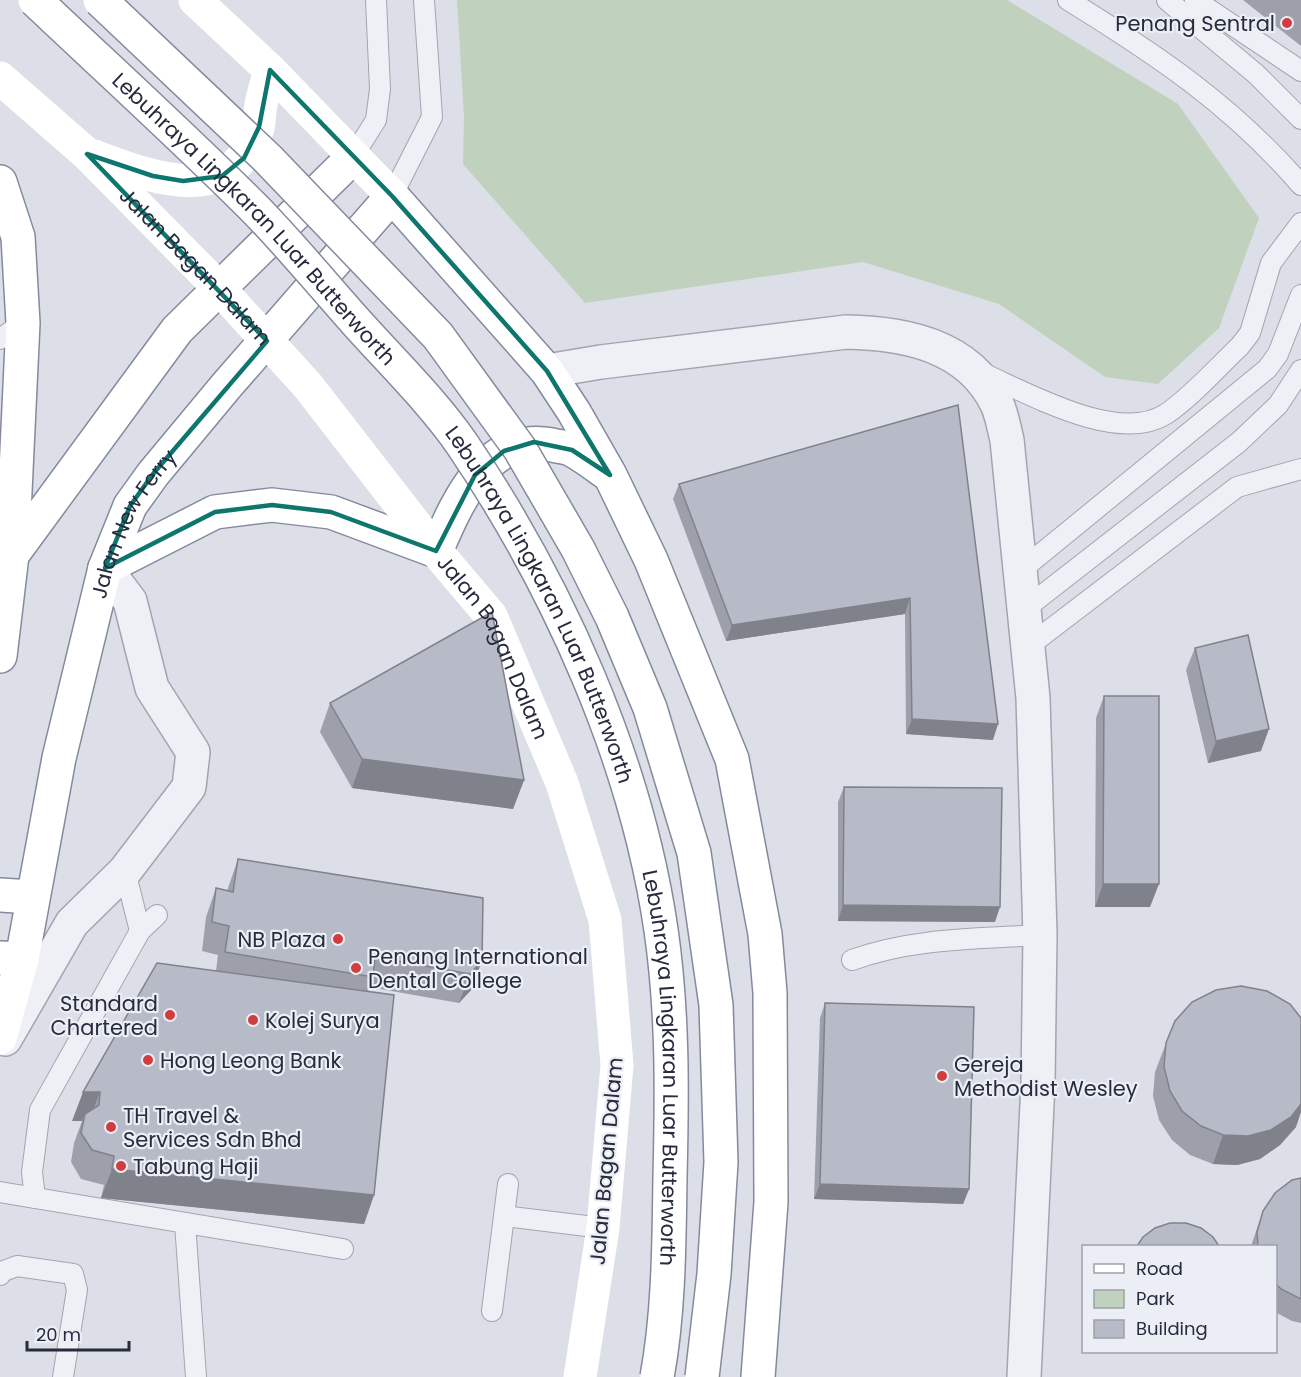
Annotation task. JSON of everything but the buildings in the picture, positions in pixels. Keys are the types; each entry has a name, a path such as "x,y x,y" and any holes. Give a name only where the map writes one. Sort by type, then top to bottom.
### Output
{"main road":[{"name":"Lebuhraya Lingkaran Luar Butterworth","path":"35,0 258,212 439,417 460,442 529,555 560,615 587,676 630,791 648,861 661,931 670,1028 671,1143 669,1243 657,1377"},
{"name":"Lebuhraya Lingkaran Luar Butterworth","path":"100,0 268,159 438,336 520,449 578,549 612,617 650,708 694,853 716,1005 721,1162 714,1274 702,1377"},
{"path":"195,0 270,70 352,158 392,196 547,371 574,411 610,475 651,560 732,759 765,934 770,993 771,1202 758,1377"},
{"path":"87,154 153,176 183,181 207,180 222,176 244,158 259,127 260,108 270,70"},
{"name":"Jalan Bagan Dalam","path":"0,78 87,154 219,288 308,386 436,551 491,615 562,783 605,920 617,1065 603,1228 580,1377"},
{"path":"6,566 177,330 352,158"},
{"path":"0,182 18,237 11,331 6,566 0,656"},
{"name":"Jalan New Ferry","path":"0,1038 11,958 16,896 59,758 105,568 130,507 153,474 392,196"},
{"path":"105,568 215,512 272,505 331,512 436,551 456,503 475,475 504,451 534,442 572,450 610,475"}],"street":[{"path":"547,371 601,362 846,332 884,333 918,339 953,355 986,386 998,405 1007,440 1026,648 1033,698 1040,935 1038,1083 1024,1377"},
{"path":"0,1047 72,923 125,871 189,787 193,752 152,688 130,602 105,568"}],"lane":[{"path":"352,158 376,120 380,89 376,0"},
{"path":"392,196 432,117 424,0"},
{"path":"1068,0 1184,74 1233,114 1301,185"},
{"path":"1167,0 1256,74 1301,119"},
{"path":"1195,0 1301,71"},
{"path":"966,366 1101,423 1132,424 1164,416 1240,346 1250,333 1271,263 1301,223"},
{"path":"1020,571 1267,369 1278,354 1301,295"},
{"path":"1023,611 1239,442 1278,405 1301,370"},
{"path":"1026,648 1237,487 1301,469"},
{"path":"125,871 140,931"},
{"path":"35,1198 32,1172 40,1110 140,931 157,915"},
{"path":"852,960 879,950 913,943 1040,935"},
{"path":"492,1311 508,1184"},
{"path":"0,1192 343,1250"},
{"path":"504,1216 603,1228"},
{"path":"185,1223 196,1377"},
{"path":"0,1275 1,1272 17,1266 73,1274 77,1290 63,1377"}],"highlighted area":[{"path":"270,70 392,196 547,371 610,475 572,450 534,442 504,451 475,475 436,551 331,512 272,505 215,512 105,568 130,506 153,474 267,341 87,154 153,176 183,181 222,176 244,158 259,127"}],"green space":[{"path":"457,0 1007,0 1178,104 1259,218 1219,328 1158,384 1105,377 999,304 863,262 585,303 463,164 464,116"}],"place":[{"name":"Penang Sentral","path":"1287,23"},
{"name":"NB Plaza","path":"338,939"},
{"name":"Penang International Dental College","path":"356,968"},
{"name":"Standard Chartered","path":"170,1015"},
{"name":"Kolej Surya","path":"253,1020"},
{"name":"Hong Leong Bank","path":"148,1060"},
{"name":"Gereja Methodist Wesley","path":"942,1076"},
{"name":"TH Travel & Services Sdn Bhd","path":"111,1127"},
{"name":"Tabung Haji","path":"121,1166"}]}
